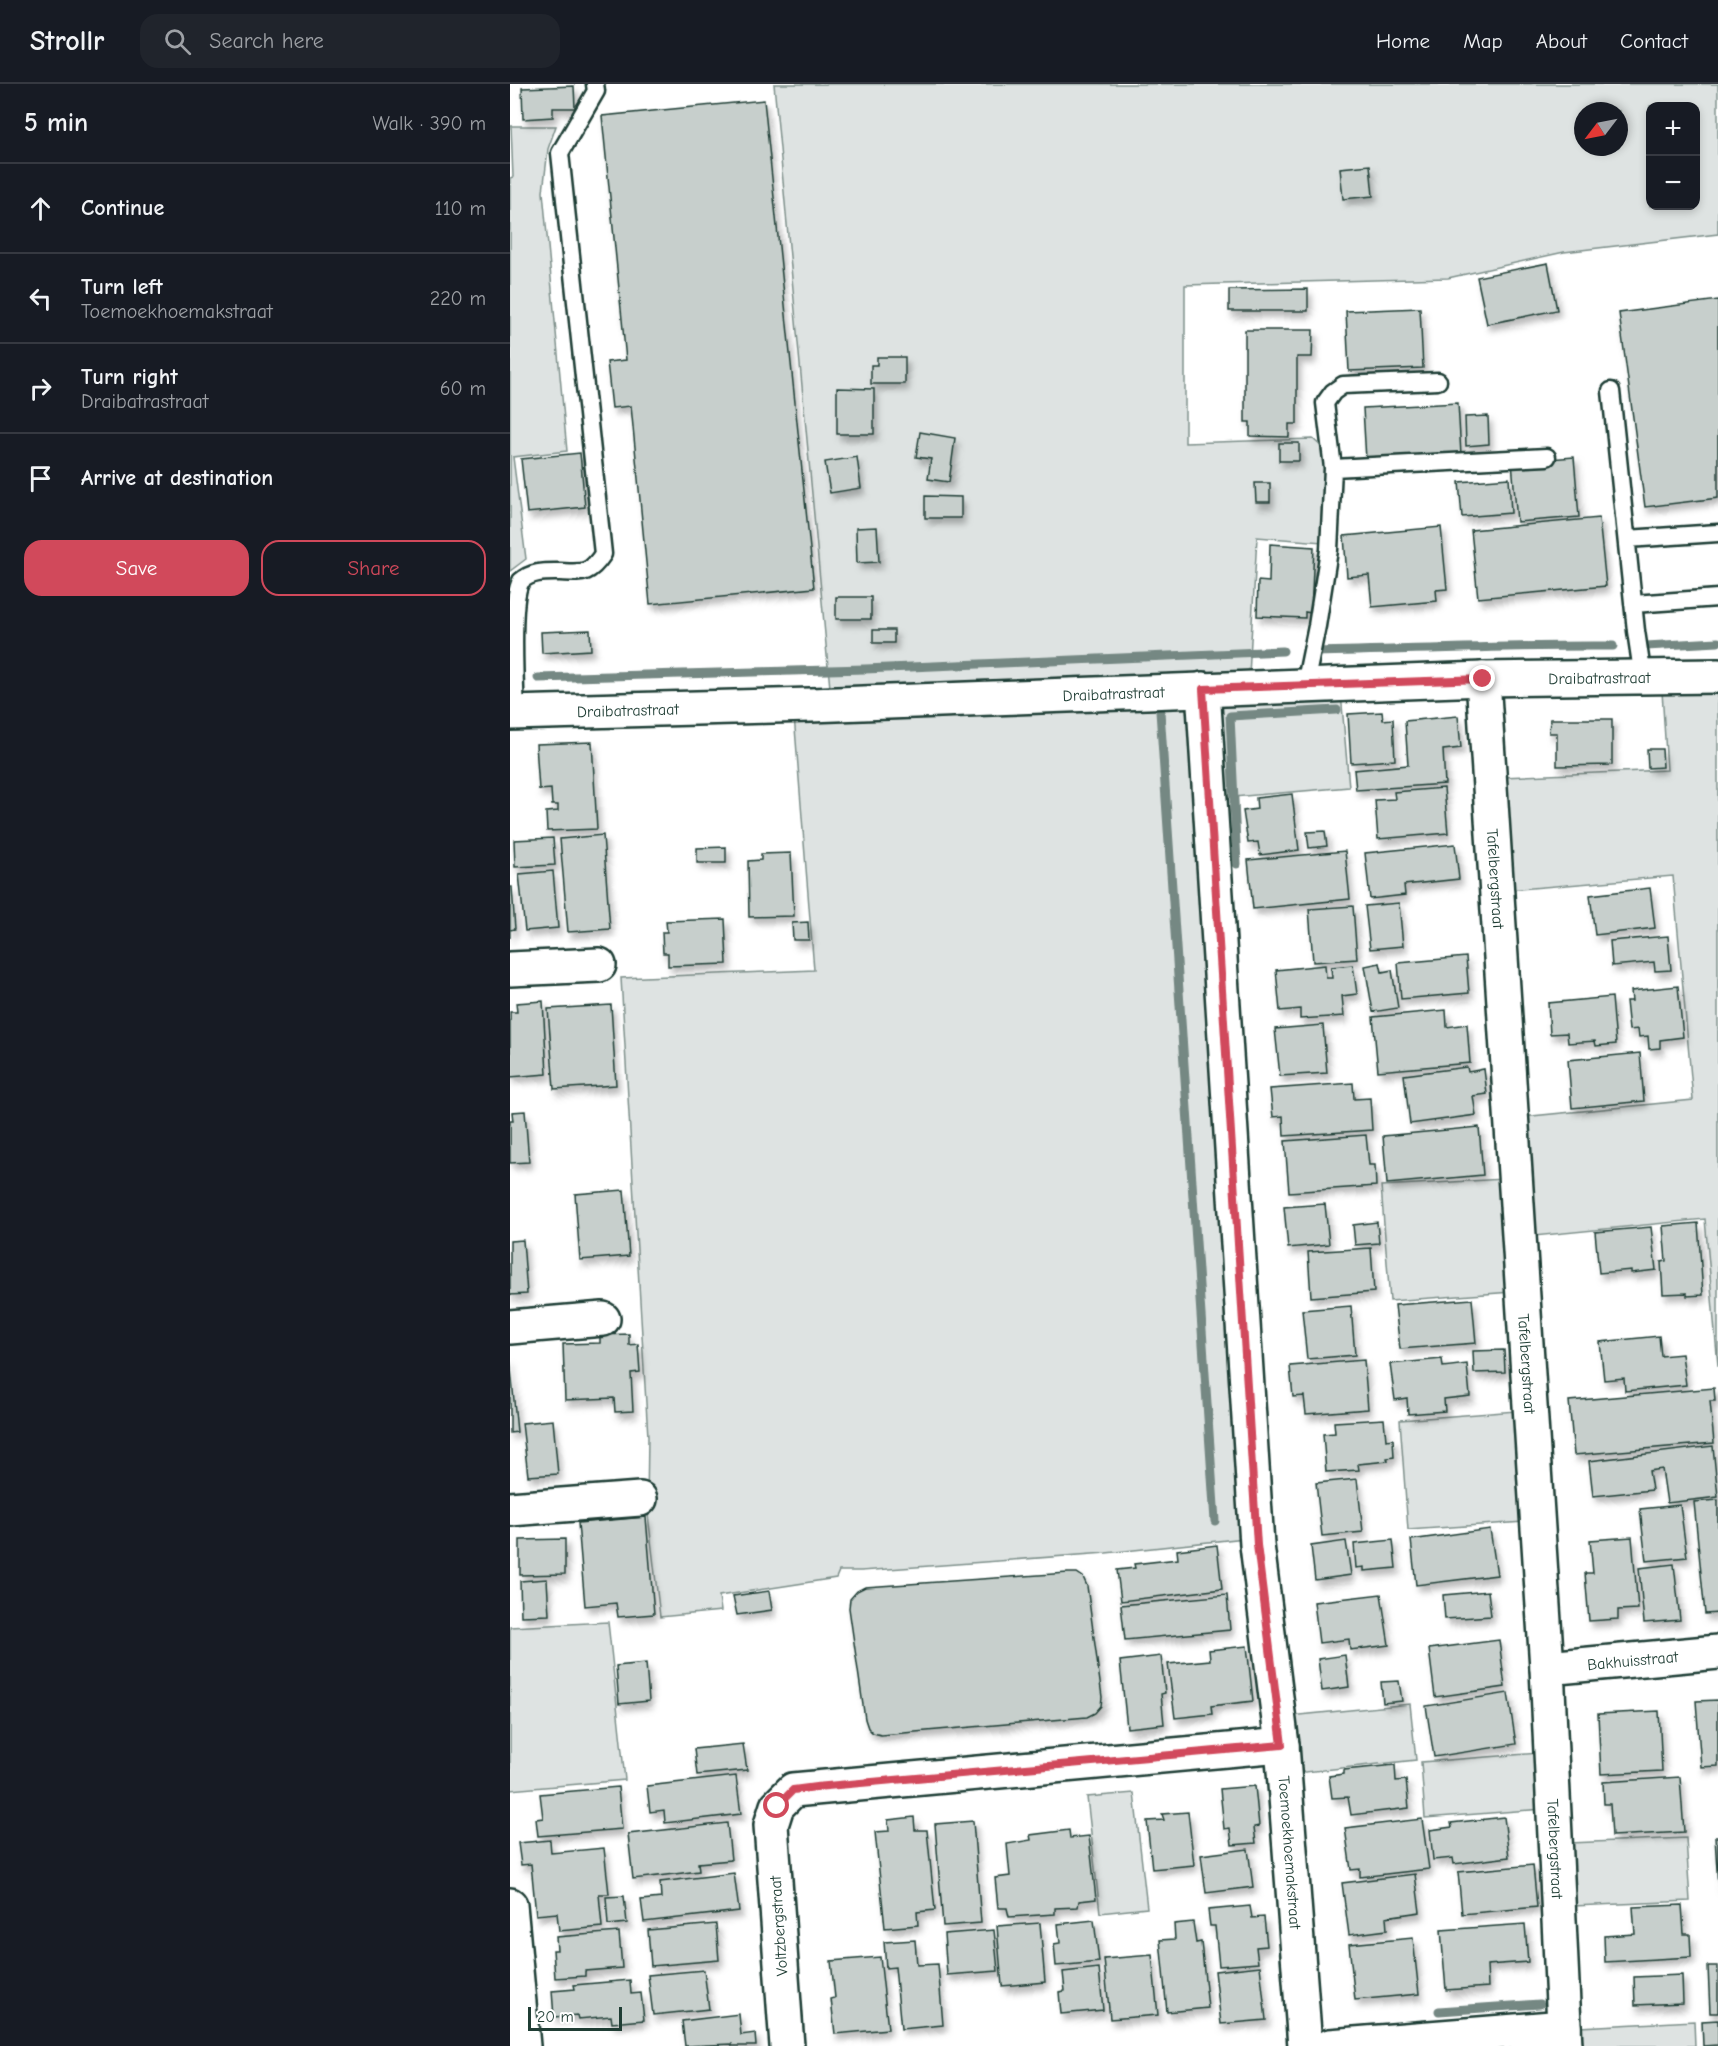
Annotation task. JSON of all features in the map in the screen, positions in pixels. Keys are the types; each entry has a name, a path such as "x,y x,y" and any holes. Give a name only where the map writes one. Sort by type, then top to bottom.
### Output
{"street":[{"name":"Draibatrastraat","path":"513,713 811,705 1483,679 1718,676"},
{"name":"Tafelbergstraat","path":"1483,679 1547,1668 1565,2037"},
{"name":"Toemoekhoemakstraat","path":"1203,689 1257,1545 1282,1745 1305,2046"},
{"path":"510,969 599,965"},
{"path":"510,1327 603,1319"},
{"path":"510,1509 640,1499"},
{"name":"Bakhuisstraat","path":"1547,1668 1718,1652"},
{"name":"Voltzbergstraat","path":"787,2046 771,1826 777,1806 793,1790 1282,1745"},
{"path":"511,1922 523,2046"},
{"path":"1330,2046 1565,2037"}],"lane":[{"path":"513,713 511,618 513,601 519,583 531,574 585,573 603,555 560,153 596,91 595,84"},
{"path":"1305,685 1329,550 1333,468 1325,403 1333,392 1343,385 1438,381"},
{"path":"1611,391 1643,678"},
{"path":"1333,468 1547,457"},
{"path":"1627,539 1718,532"},
{"path":"1633,604 1718,598"}],"shaded area":[{"path":"774,84 1718,84 1718,234 1564,252 1448,278 1185,285 1185,443 1313,439 1323,448 1325,480 1323,542 1257,537 1249,675 830,688"},
{"path":"511,126 556,126 548,149 543,192 567,451 513,457 526,559 510,571 510,178 513,177"},
{"path":"1718,689 1718,1366 1705,1219 1534,1236 1522,1117 1693,1100 1673,876 1508,890 1502,777 1667,770 1662,691"},
{"path":"1341,693 1349,787 1222,798 1219,702"},
{"path":"1177,700 1188,710 1245,1538 1106,1553 839,1571 836,1578 719,1596 721,1611 660,1617 647,1506 648,1437 621,978 814,970 794,715"},
{"path":"1504,1179 1512,1292 1390,1301 1381,1186"},
{"path":"1516,1411 1524,1522 1408,1530 1400,1420"},
{"path":"608,1622 625,1780 510,1790 510,1627"},
{"path":"1410,1704 1416,1760 1296,1773 1290,1716"},
{"path":"1539,1753 1544,1809 1425,1818 1421,1762"},
{"path":"1134,1793 1147,1908 1100,1913 1087,1797"},
{"path":"1686,1838 1690,1901 1573,1906 1570,1843"},
{"path":"1694,2021 1695,2046 1582,2046 1580,2027"}],"building":[{"path":"574,86 575,108 553,108 553,117 523,119 522,88"},
{"path":"764,100 814,588 650,604 631,406 612,408 607,362 626,360 602,116"},
{"path":"1370,165 1373,196 1343,199 1340,168"},
{"path":"1548,263 1557,310 1487,324 1477,277"},
{"path":"1308,289 1308,311 1229,311 1229,290"},
{"path":"1718,300 1718,498 1645,507 1619,313"},
{"path":"1420,308 1423,368 1349,371 1346,311"},
{"path":"1245,330 1313,330 1312,357 1297,357 1297,424 1289,424 1289,437 1250,436 1250,422 1245,422"},
{"path":"877,357 905,357 905,384 871,384 871,365 877,365"},
{"path":"837,388 874,389 874,434 837,434"},
{"path":"1458,403 1461,455 1366,460 1363,408"},
{"path":"1488,416 1489,444 1466,446 1465,417"},
{"path":"920,432 955,438 949,482 928,479 931,459 916,457"},
{"path":"1279,443 1299,443 1299,461 1279,461"},
{"path":"580,453 585,507 527,513 521,459"},
{"path":"857,457 861,488 830,493 825,462"},
{"path":"1574,457 1579,517 1517,522 1512,462"},
{"path":"1509,478 1511,513 1462,517 1459,482"},
{"path":"1255,483 1270,483 1270,502 1256,502"},
{"path":"925,496 961,497 961,518 925,518"},
{"path":"1599,518 1606,586 1478,598 1471,530"},
{"path":"877,527 879,562 857,563 856,528"},
{"path":"1441,527 1447,589 1436,590 1437,601 1372,607 1369,575 1347,577 1344,536"},
{"path":"1270,544 1314,547 1311,613 1305,612 1305,618 1257,616 1258,581 1269,582"},
{"path":"836,597 871,597 871,619 836,619"},
{"path":"590,630 591,650 542,653 541,632"},
{"path":"873,630 894,630 894,643 873,643"},
{"path":"1382,712 1383,720 1393,719 1395,760 1351,763 1348,714"},
{"path":"1458,716 1461,748 1443,750 1445,784 1356,790 1354,770 1408,765 1405,721"},
{"path":"1550,719 1612,719 1612,765 1557,766 1557,733 1549,733"},
{"path":"592,742 597,829 547,831 546,812 558,811 558,805 552,805 551,789 539,790 536,744"},
{"path":"1647,749 1662,749 1663,767 1648,768"},
{"path":"1444,788 1448,833 1378,839 1375,800 1395,799 1394,792"},
{"path":"1292,794 1299,850 1260,855 1258,842 1248,843 1243,811 1257,809 1256,798"},
{"path":"1325,831 1327,846 1309,848 1307,832"},
{"path":"603,835 610,929 568,932 560,839"},
{"path":"553,838 555,865 515,867 514,840"},
{"path":"1455,844 1459,879 1404,885 1405,895 1370,899 1365,853"},
{"path":"726,847 726,863 697,863 697,848"},
{"path":"1345,851 1350,899 1253,909 1248,860"},
{"path":"791,853 794,916 749,917 748,861 761,860 761,854"},
{"path":"553,871 558,928 525,931 519,874"},
{"path":"510,887 512,887 515,929 510,930"},
{"path":"1650,888 1655,928 1595,935 1590,895"},
{"path":"1399,903 1403,946 1370,949 1365,906"},
{"path":"1353,906 1357,959 1313,962 1309,909"},
{"path":"725,919 727,964 668,966 668,953 663,953 662,932 667,932 666,921"},
{"path":"808,922 809,940 793,940 792,923"},
{"path":"1668,936 1671,970 1655,971 1654,962 1612,966 1610,941"},
{"path":"1466,957 1469,993 1401,999 1398,963"},
{"path":"1380,963 1382,972 1392,970 1398,1008 1373,1012 1365,966"},
{"path":"1325,965 1326,978 1332,978 1331,967 1353,965 1357,994 1342,996 1344,1016 1300,1019 1300,1009 1280,1011 1276,970"},
{"path":"1678,986 1683,1037 1660,1040 1660,1048 1649,1049 1648,1036 1639,1037 1638,1029 1629,1030 1626,1001 1632,1001 1631,991"},
{"path":"1612,997 1616,1044 1596,1046 1595,1041 1568,1043 1567,1033 1550,1034 1548,1003"},
{"path":"543,1001 547,1074 510,1077 510,1012 517,1012 516,1003"},
{"path":"611,1005 616,1085 554,1089 548,1009"},
{"path":"1446,1010 1447,1027 1467,1024 1470,1063 1378,1071 1373,1017"},
{"path":"1323,1025 1327,1073 1280,1076 1275,1029"},
{"path":"1640,1053 1644,1101 1572,1108 1568,1060"},
{"path":"1467,1067 1468,1072 1484,1069 1487,1094 1473,1096 1476,1115 1410,1124 1404,1075"},
{"path":"1353,1083 1354,1099 1370,1098 1372,1130 1284,1136 1283,1116 1273,1117 1270,1089"},
{"path":"525,1111 529,1162 510,1163 512,1112"},
{"path":"1479,1127 1483,1175 1387,1184 1383,1136"},
{"path":"1366,1135 1369,1165 1375,1165 1376,1186 1289,1192 1285,1141"},
{"path":"624,1190 629,1256 580,1260 575,1194"},
{"path":"1325,1204 1329,1244 1288,1248 1284,1207"},
{"path":"1377,1222 1379,1243 1355,1245 1353,1225"},
{"path":"1698,1223 1703,1295 1663,1294 1661,1262 1666,1261 1663,1226"},
{"path":"1651,1227 1656,1270 1599,1273 1595,1232"},
{"path":"523,1240 527,1294 510,1295 510,1241"},
{"path":"1371,1248 1374,1292 1311,1297 1308,1252"},
{"path":"1472,1299 1476,1343 1400,1349 1395,1305"},
{"path":"1351,1306 1355,1355 1307,1359 1302,1310"},
{"path":"629,1334 629,1345 638,1344 640,1372 631,1373 633,1411 615,1412 614,1398 565,1400 563,1344 600,1343 600,1335"},
{"path":"1659,1336 1661,1356 1682,1354 1686,1385 1625,1391 1624,1378 1604,1380 1600,1342"},
{"path":"1504,1350 1505,1372 1474,1373 1473,1351"},
{"path":"510,1358 517,1432 510,1433"},
{"path":"1442,1359 1443,1367 1467,1364 1470,1396 1444,1399 1445,1411 1408,1414 1407,1398 1395,1400 1390,1364"},
{"path":"1364,1360 1368,1409 1306,1414 1304,1396 1293,1397 1290,1366"},
{"path":"1714,1388 1715,1401 1710,1401 1714,1443 1574,1455 1569,1401"},
{"path":"1384,1419 1386,1440 1393,1439 1394,1457 1387,1458 1388,1461 1358,1464 1359,1470 1326,1472 1323,1434 1335,1433 1334,1422"},
{"path":"553,1420 558,1474 528,1476 522,1423"},
{"path":"1713,1446 1718,1497 1667,1503 1662,1469 1649,1471 1652,1490 1593,1496 1589,1461"},
{"path":"1357,1479 1363,1532 1322,1536 1316,1483"},
{"path":"1718,1500 1718,1613 1705,1614 1694,1502"},
{"path":"1680,1505 1687,1557 1646,1561 1640,1509"},
{"path":"646,1517 654,1614 618,1617 616,1603 585,1606 578,1523"},
{"path":"1490,1529 1497,1575 1416,1585 1411,1540"},
{"path":"1632,1537 1638,1609 1618,1610 1618,1619 1589,1621 1585,1573 1593,1573 1590,1540"},
{"path":"565,1539 565,1574 520,1575 520,1540"},
{"path":"1393,1540 1396,1568 1364,1571 1364,1567 1356,1568 1354,1544"},
{"path":"1346,1541 1351,1575 1315,1580 1311,1546"},
{"path":"1217,1545 1222,1589 1121,1601 1117,1570 1135,1568 1134,1564 1178,1559 1177,1550"},
{"path":"1674,1564 1680,1620 1644,1623 1639,1568"},
{"path":"1077,1573 1083,1577 1087,1586 1102,1697 1101,1706 1095,1713 1087,1717 881,1735 873,1733 868,1728 849,1608 850,1599 857,1591 865,1587"},
{"path":"547,1579 549,1615 521,1616 520,1581"},
{"path":"769,1591 772,1610 737,1615 733,1596"},
{"path":"1488,1591 1491,1616 1445,1619 1443,1595"},
{"path":"1381,1594 1389,1645 1350,1650 1349,1639 1319,1643 1314,1602"},
{"path":"1227,1595 1230,1630 1125,1640 1121,1605"},
{"path":"1499,1640 1505,1687 1435,1697 1429,1649"},
{"path":"1247,1646 1253,1701 1211,1706 1212,1714 1175,1718 1168,1664 1210,1660 1209,1650"},
{"path":"1345,1655 1349,1687 1322,1691 1318,1659"},
{"path":"1161,1656 1165,1693 1161,1694 1164,1724 1127,1728 1120,1661"},
{"path":"646,1663 649,1701 619,1704 616,1666"},
{"path":"1399,1681 1402,1701 1383,1703 1381,1682"},
{"path":"1508,1693 1516,1744 1434,1757 1426,1706"},
{"path":"1718,1700 1718,1766 1701,1767 1696,1701"},
{"path":"1659,1711 1662,1771 1601,1774 1598,1714"},
{"path":"743,1744 747,1770 697,1775 694,1749"},
{"path":"1395,1765 1396,1781 1406,1780 1409,1808 1351,1815 1348,1797 1332,1798 1329,1776 1344,1774 1344,1770"},
{"path":"736,1776 741,1814 665,1823 664,1810 650,1812 647,1786"},
{"path":"1680,1777 1684,1832 1612,1836 1610,1804 1604,1804 1603,1782"},
{"path":"1255,1786 1259,1826 1254,1827 1256,1843 1232,1845 1230,1828 1224,1829 1220,1789"},
{"path":"618,1787 622,1829 538,1836 536,1819 543,1818 540,1794"},
{"path":"1188,1812 1194,1865 1152,1869 1147,1821 1164,1820 1162,1814"},
{"path":"914,1817 915,1830 927,1830 935,1910 917,1912 918,1925 885,1928 875,1832 889,1831 888,1820"},
{"path":"1504,1817 1509,1857 1454,1864 1453,1858 1433,1860 1430,1830 1452,1827 1451,1823"},
{"path":"1422,1819 1429,1869 1360,1877 1360,1869 1351,1870 1345,1828"},
{"path":"973,1821 981,1923 943,1926 935,1824"},
{"path":"727,1823 731,1860 698,1863 699,1871 633,1879 628,1834"},
{"path":"1069,1830 1070,1838 1089,1836 1096,1899 1079,1901 1078,1907 1055,1908 1055,1914 1009,1917 1007,1908 998,1908 995,1878 1010,1876 1007,1844 1031,1840 1030,1835"},
{"path":"1715,1837 1718,1837 1718,1887"},
{"path":"550,1840 551,1853 604,1848 609,1894 599,1894 602,1927 559,1931 557,1913 536,1915 531,1864 521,1865 518,1843"},
{"path":"1248,1849 1253,1887 1206,1893 1201,1855"},
{"path":"1533,1865 1537,1907 1462,1914 1458,1872"},
{"path":"734,1873 739,1911 644,1922 641,1900 661,1898 660,1882"},
{"path":"1415,1874 1420,1912 1386,1917 1387,1930 1349,1935 1342,1883"},
{"path":"624,1896 627,1923 608,1925 606,1897"},
{"path":"1682,1905 1684,1934 1690,1934 1691,1957 1605,1962 1604,1936 1635,1934 1633,1907"},
{"path":"1250,1906 1252,1918 1264,1917 1267,1946 1256,1947 1258,1963 1219,1966 1215,1926 1210,1926 1208,1910"},
{"path":"1094,1920 1099,1962 1056,1966 1054,1944 1060,1943 1058,1924"},
{"path":"1193,1922 1196,1943 1201,1942 1208,2008 1167,2012 1160,1940 1175,1939 1174,1924"},
{"path":"1040,1923 1045,1982 1002,1986 997,1926"},
{"path":"716,1924 719,1960 651,1966 648,1930"},
{"path":"1525,1924 1528,1962 1487,1965 1488,1987 1446,1990 1441,1930"},
{"path":"994,1930 998,1971 947,1975 944,1934"},
{"path":"619,1932 622,1968 585,1971 585,1976 555,1978 553,1950 557,1950 556,1937"},
{"path":"1413,1938 1419,1994 1355,2000 1349,1944"},
{"path":"915,1940 917,1965 938,1964 943,2025 901,2029 895,1967 886,1968 884,1942"},
{"path":"1152,1955 1158,2015 1110,2019 1104,1959"},
{"path":"880,1957 888,2029 835,2034 831,1999 835,1998 831,1961"},
{"path":"1260,1966 1266,2020 1221,2024 1215,1971"},
{"path":"1708,1966 1718,1966 1718,2013 1710,2013"},
{"path":"1099,1968 1103,2010 1061,2014 1059,1992 1065,1991 1063,1972"},
{"path":"704,1970 709,2009 653,2015 648,1975"},
{"path":"1682,1975 1683,2003 1635,2005 1634,1977"},
{"path":"630,1980 631,1994 641,1993 644,2020 612,2023 611,2016 578,2019 577,2015 554,2017 552,1991 575,1989 574,1985"},
{"path":"739,2014 741,2035 755,2033 756,2046 732,2046 732,2044 685,2046 682,2021"},
{"path":"1718,2020 1718,2045 1703,2046 1702,2021"}],"waterway":[{"path":"1646,646 1718,642"},
{"path":"1316,652 1613,646"},
{"path":"538,678 865,669 1283,651"},
{"path":"1237,864 1230,716 1337,710"},
{"path":"1160,711 1215,1521"},
{"path":"1439,2011 1540,2004"}],"route":[{"path":"777,1806 793,1790 816,1787 1282,1745 1257,1545 1203,689 1483,679"}]}
